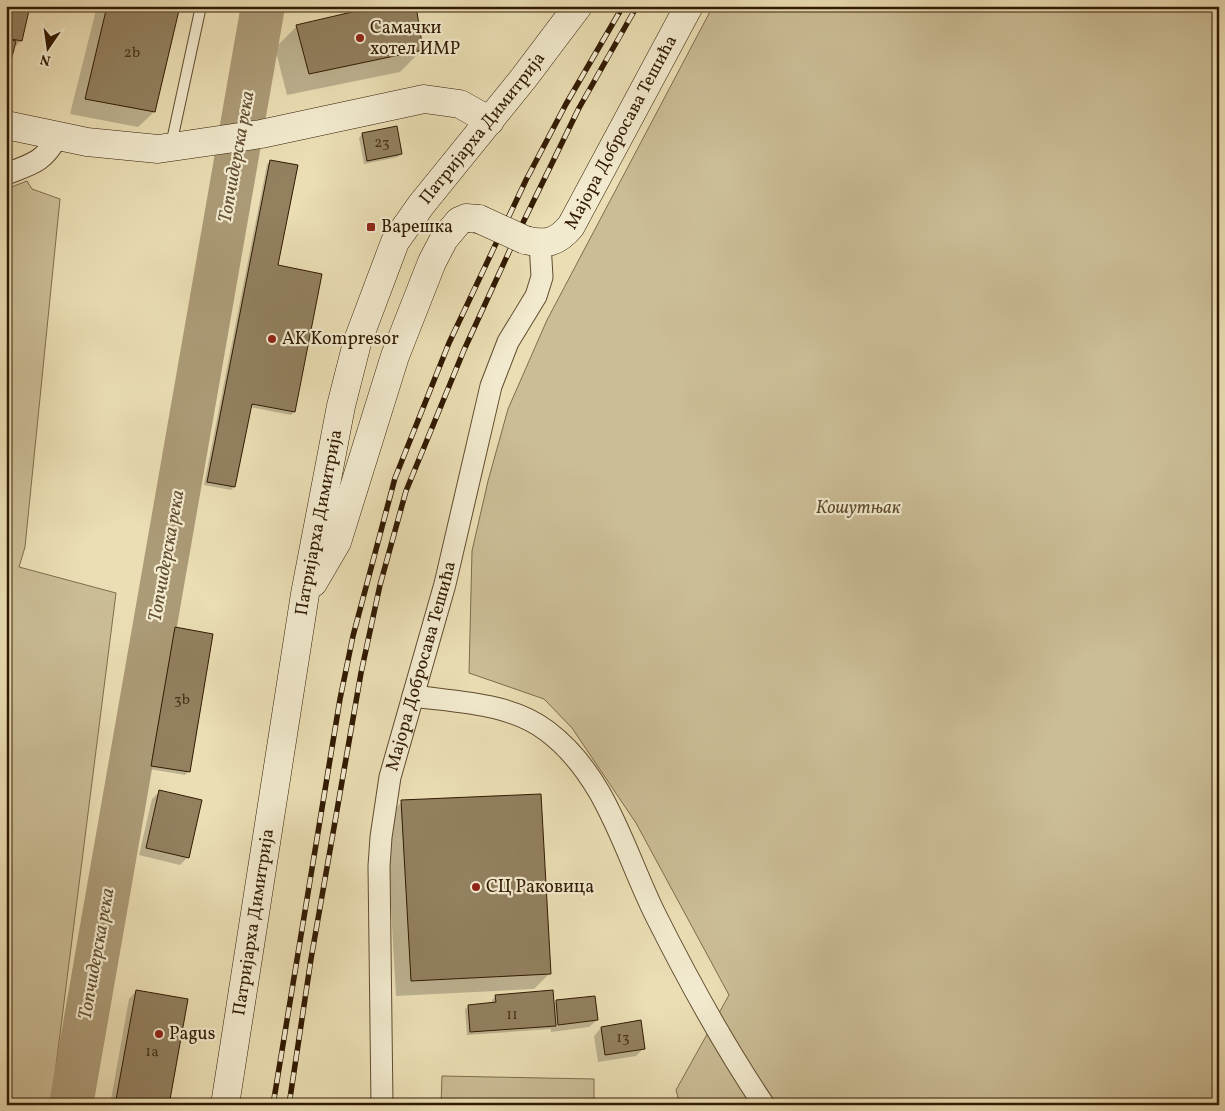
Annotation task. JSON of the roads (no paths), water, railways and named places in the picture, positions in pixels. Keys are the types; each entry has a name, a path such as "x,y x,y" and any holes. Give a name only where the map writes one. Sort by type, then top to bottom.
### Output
{"street":[{"name":"Патријарха Димитрија","path":"225,1105 305,594 341,406 357,343 395,242 421,205 490,121 578,6"},
{"name":"Мајора Добросава Тешића","path":"382,1105 381,837 390,777 445,584 491,386 508,342 536,296 542,277 532,241 551,242 562,236 571,226 689,6"},
{"path":"6,124 57,136 115,146 158,148 260,134 424,99 460,104 490,121"},
{"path":"6,174 41,159 48,152 57,136"},
{"path":"305,594 328,561 337,542 395,356 432,262 444,239 459,221 466,218 479,218 532,241"},
{"path":"413,696 507,711 530,720 548,731 588,771 610,813 654,912 689,983 721,1040 764,1105"}],"lane":[{"path":"171,147 201,6"}],"waterway":[{"name":"Топчидерска река","path":"71,1105 263,6"}],"railway":[{"path":"273,1105 340,699 353,636 395,478 449,343 526,180 566,104 623,6"},
{"path":"289,1105 311,959 361,673 380,585 406,491 464,350 514,241 579,108 637,6"}],"place":[{"name":"Самачки хотел ИМР","path":"360,38"},
{"name":"Варешка","path":"371,227"},
{"name":"AK Kompresor","path":"272,339"},
{"name":"СЦ Раковица","path":"476,887"},
{"name":"Pagus","path":"159,1034"}],"park label":[{"name":"Кошутњак","path":"858,508"}]}
